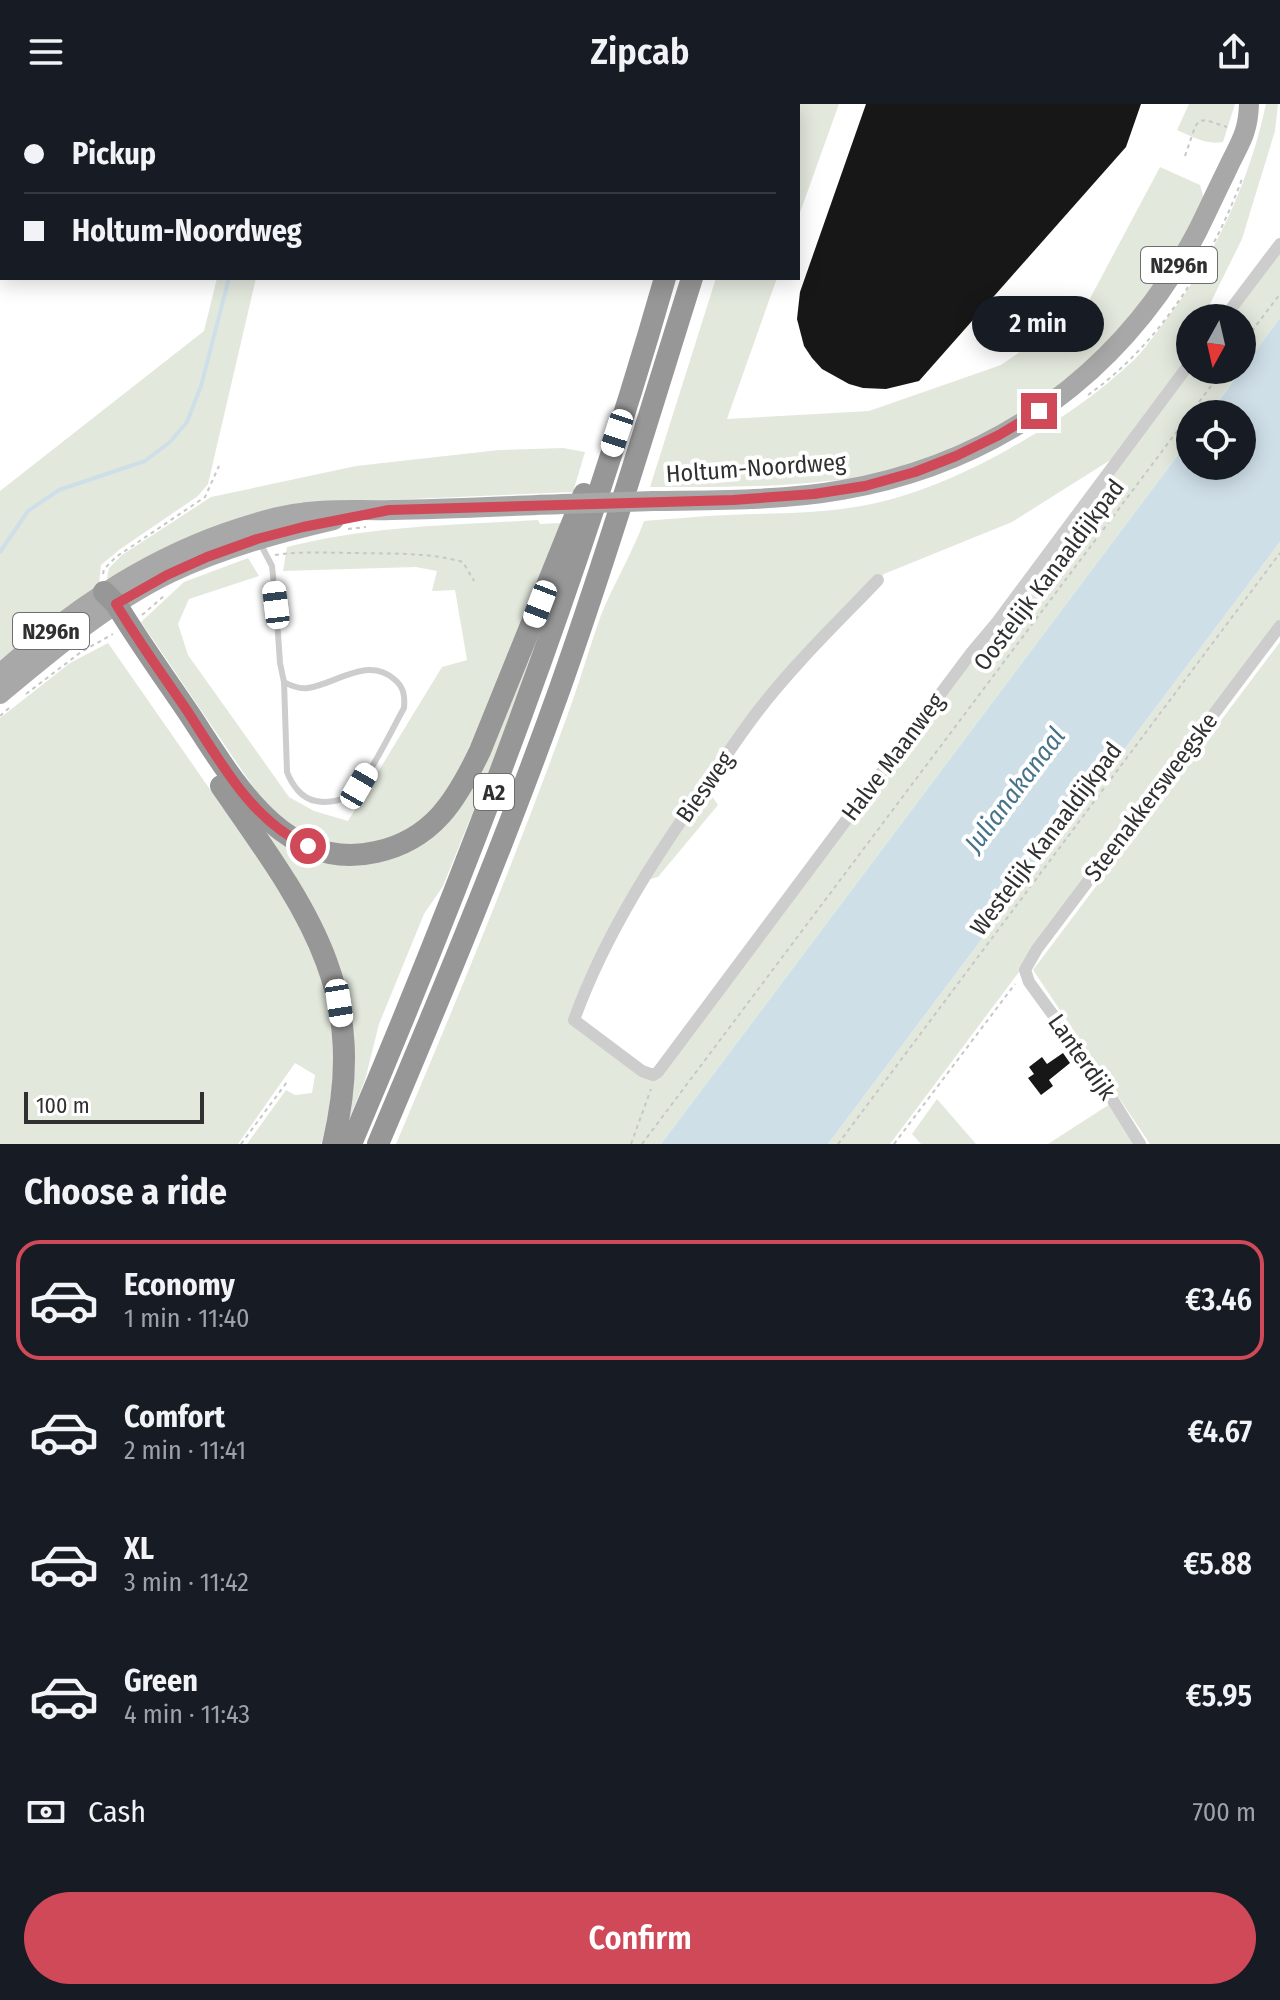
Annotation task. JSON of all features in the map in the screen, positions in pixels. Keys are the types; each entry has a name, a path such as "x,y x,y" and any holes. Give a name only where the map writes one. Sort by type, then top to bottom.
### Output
{"highway":[{"name":"A2","path":"351,1144 480,829 571,574 664,280"},
{"name":"A2","path":"378,1144 505,836 559,689 691,280"},
{"name":"A2","path":"108,603 225,768 264,817 295,841 321,851 358,855 391,848 431,826 463,786 581,501 617,433"},
{"path":"108,603 286,880 322,947 339,1003 344,1041 342,1098 333,1144"}],"main road":[{"name":"Holtum-Noordweg","path":"1235,170 1235,129 1246,104"},
{"name":"Holtum-Noordweg","path":"0,694 71,637 147,566 192,545 258,540 278,517 340,509 760,498 826,493 890,480 938,464 985,443 1067,392 1115,349 1139,321 1176,269 1213,201 1235,170 1249,115 1246,104"},
{"name":"Holtum-Noordweg","path":"0,674 23,653 108,603"}],"street":[{"path":"1235,304 1280,244"},
{"name":"Halve Maanweg","path":"653,1075 1176,382"},
{"name":"Biesweg","path":"653,1075 642,1071 575,1022 577,1010 627,907 679,823 759,709 878,580"},
{"name":"Steenakkersweegske","path":"1025,970 1037,949 1280,626"},
{"name":"Lanterdijk","path":"1025,970 1029,982 1099,1078 1140,1144"}],"lane":[{"path":"258,540 272,566 284,682 287,772 291,783 313,801 329,802 346,797 359,786 404,708 402,687 393,677 365,670 308,688 291,687 284,682"}],"path":[{"path":"1185,156 1199,121 1206,120 1235,129"},
{"path":"1086,396 1136,355 1164,321 1206,257 1221,227 1235,170"},
{"path":"1256,326 1280,294"},
{"name":"Oostelijk Kanaaldijkpad","path":"642,1144 1212,384"},
{"path":"108,603 102,583 104,569 116,557 205,497 219,466"},
{"path":"258,540 305,553 421,554 449,558 463,562 474,581"},
{"name":"Westelijk Kanaaldijkpad","path":"838,1144 1280,553"},
{"path":"894,1144 1025,970"},
{"path":"631,1144 652,1087 653,1075"},
{"path":"241,1144 287,1082"}],"shaded area":[{"path":"800,104 839,104 800,212"},
{"path":"1189,104 1235,104 1223,142 1205,141 1177,130"},
{"path":"1266,104 1278,104 1275,131 1242,239 1210,304 1178,304 1228,218 1250,162"},
{"path":"1160,167 1200,185 1204,199 1182,241 1163,273 1128,318 1064,381 990,431 907,466 858,478 761,486 650,487 715,280 776,280 727,419 869,411 1001,365 1086,306"},
{"path":"1280,249 1280,318 1256,350 1256,304 1240,304"},
{"path":"217,280 256,280 208,484 198,496 101,565 99,585 0,665 0,491 204,331"},
{"path":"1176,307 1176,375 1131,441 1178,384 1231,384 1219,400 1176,400 1176,458 661,1144 396,1144 529,818 601,615 644,521 844,509 918,491 990,459 1041,430 1090,397 1147,346","holes":["1120,454 655,1077 579,1023 590,989 647,880 658,877 718,805 708,790 771,698 884,574 1012,522"]},
{"path":"563,448 585,452 573,492 388,500 296,508 110,581 107,578 109,568 122,555 211,497 356,466 499,450"},
{"path":"538,520 540,524 561,523 490,721 448,792 418,824 368,844 330,843 308,835 286,822 260,797 141,622 184,582 248,558 259,576 189,599 178,624 188,655 289,797 314,811 348,821 442,667 467,660 455,590 432,591 437,571 416,567 283,571 287,547 380,531"},
{"path":"1280,542 1280,624 890,1144 828,1144"},
{"path":"556,586 502,740 443,886 424,914 379,1024 365,1080 341,1140 341,995 234,786 324,855 433,831"},
{"path":"1280,642 1280,1144 1150,1144 1033,970"},
{"path":"108,643 278,887 313,948 332,1025 335,1076 321,1144 247,1144 286,1090 295,1095 312,1093 315,1075 295,1063 238,1144 0,1144 0,718 70,663"},
{"path":"937,1099 976,1144 921,1144 912,1134"},
{"path":"1110,1104 1137,1144 1048,1144"}],"water":[{"name":"Julianakanaal","path":"1280,318 1280,542 828,1144 661,1144 1176,458 1176,480 1256,480 1256,400 1219,400 1231,384 1256,384 1256,350"}],"building":[{"path":"866,104 1141,104 1126,147 919,381 886,389 849,384 822,369 804,346 797,319 800,292"},
{"path":"1063,1053 1070,1063 1049,1080 1053,1086 1041,1095 1028,1078 1034,1074 1029,1067 1042,1057 1047,1064"}],"waterway":[{"path":"0,552 28,511 59,490 145,461 170,442 187,422 201,386 228,280"}],"route":[{"path":"308,846 295,841 264,817 240,788 116,604 167,575 257,539 389,510 733,500 814,494 865,486 956,456 1039,411"}]}
